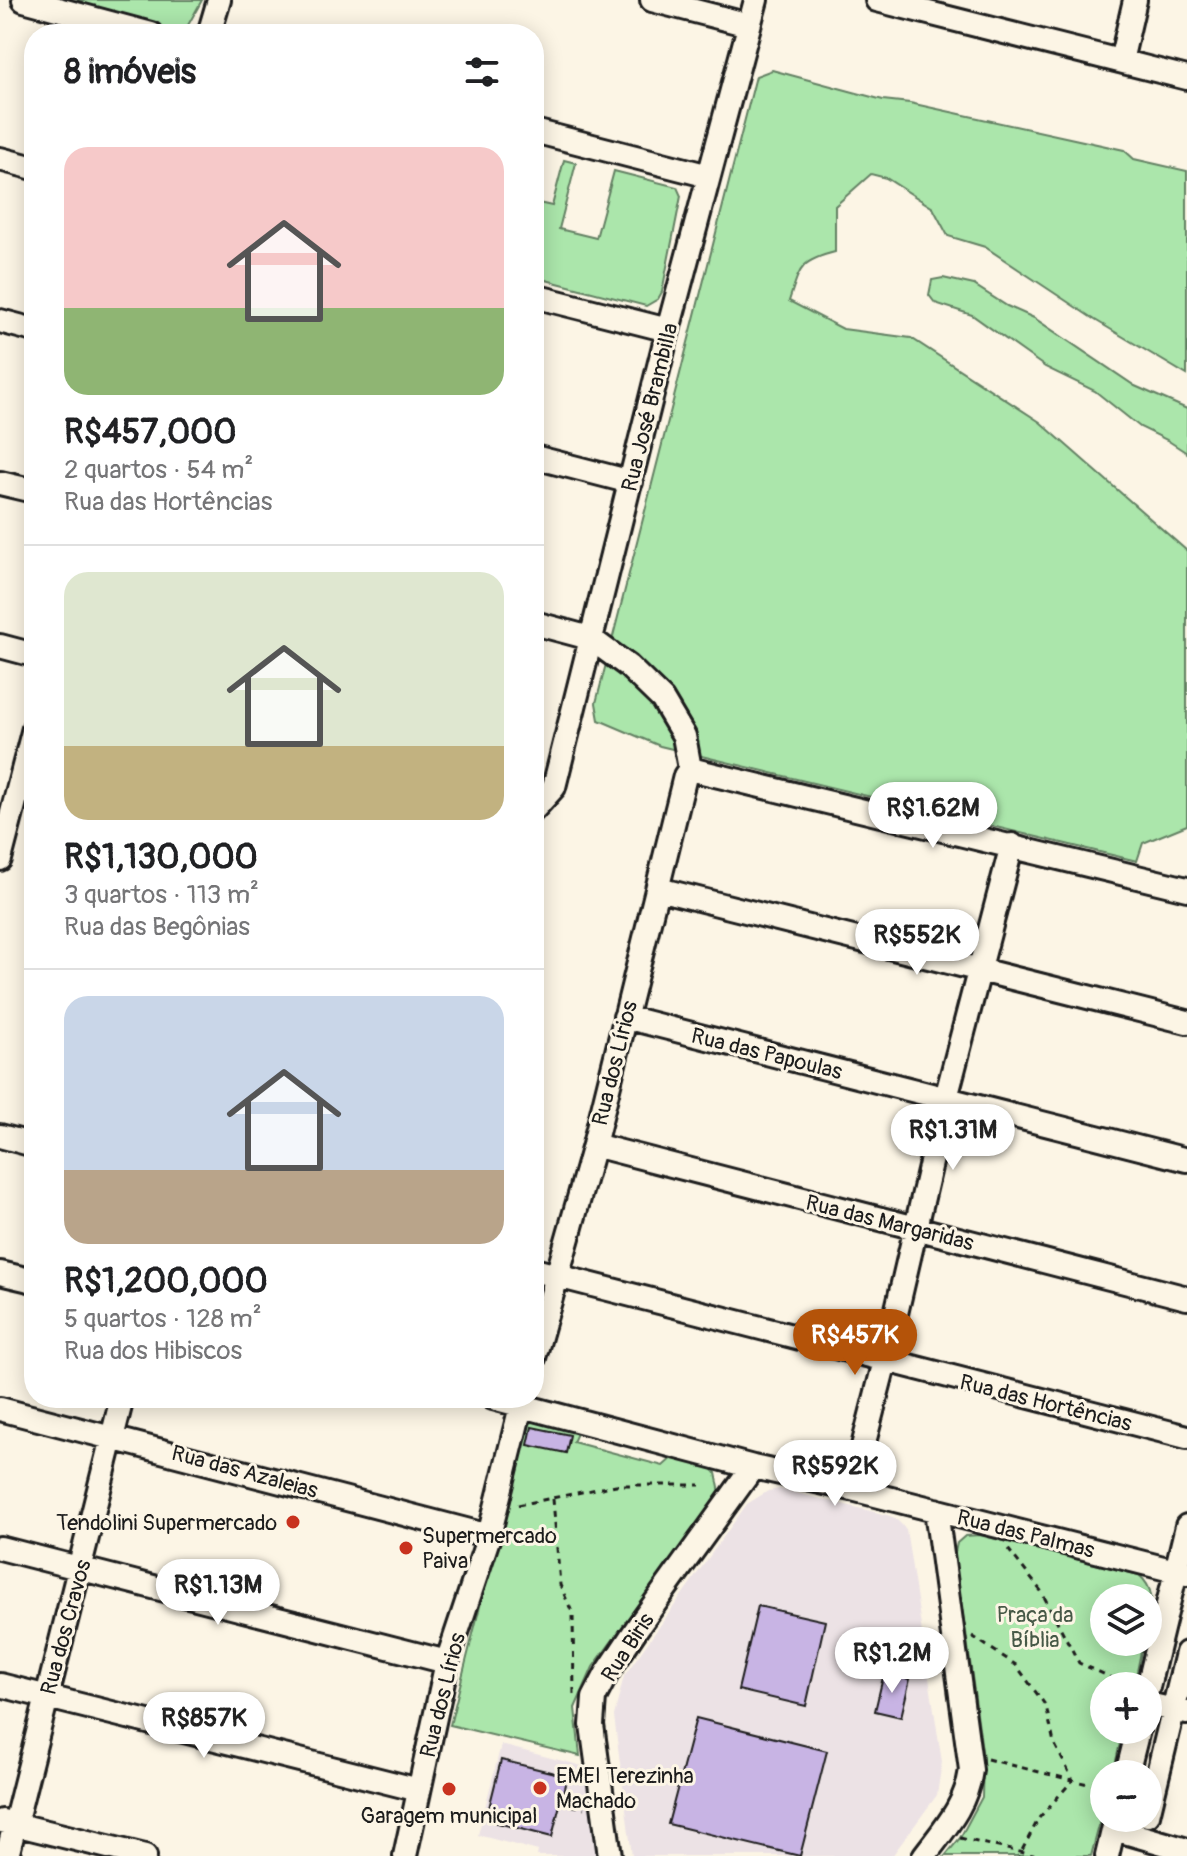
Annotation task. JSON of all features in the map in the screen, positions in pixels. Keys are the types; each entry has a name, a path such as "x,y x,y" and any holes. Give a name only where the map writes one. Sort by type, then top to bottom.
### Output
{"street":[{"path":"24,0 114,24"},
{"path":"212,24 219,0"},
{"path":"652,0 749,25"},
{"name":"Rua José Brambilla","path":"544,785 590,638 756,0"},
{"path":"877,0 1187,78"},
{"path":"1121,61 1135,0"},
{"path":"544,134 709,176"},
{"path":"0,159 24,165"},
{"path":"544,299 668,330"},
{"path":"0,321 24,327"},
{"path":"544,460 631,482"},
{"path":"0,483 24,489"},
{"path":"544,626 590,638 628,666 662,699 684,736 690,769 1187,889"},
{"path":"0,646 24,652"},
{"name":"Rua dos Lírios","path":"544,1322 594,1145 685,776 690,769"},
{"path":"0,859 16,812 24,775"},
{"path":"852,1489 946,1098 1012,845"},
{"path":"658,889 1187,1022"},
{"name":"Rua das Papoulas","path":"625,1017 1187,1160"},
{"path":"0,1136 24,1142"},
{"name":"Rua das Margaridas","path":"594,1145 1187,1298"},
{"name":"Rua das Hortências","path":"544,1272 1187,1437"},
{"path":"0,1273 24,1279"},
{"name":"Rua dos Cravos","path":"8,1856 7,1823 46,1697 120,1408"},
{"name":"Rua dos Lírios","path":"405,1856 447,1662 489,1536 521,1408"},
{"name":"Rua das Palmas","path":"543,1408 753,1467 1182,1573"},
{"name":"Rua das Azaleias","path":"0,1409 489,1536"},
{"name":"Rua Biris","path":"610,1856 592,1725 594,1698 637,1628 753,1467"},
{"path":"924,1856 956,1813 968,1790 971,1770 936,1510"},
{"path":"1152,1672 1182,1573 1187,1526"},
{"path":"0,1548 447,1662"},
{"path":"1162,1770 1179,1711 1187,1653"},
{"path":"0,1685 419,1790"},
{"path":"7,1823 145,1856"},
{"path":"1107,1856 1113,1832"},
{"path":"1144,1832 1187,1850"},
{"path":"0,1854 8,1856"}],"path":[{"path":"514,1506 616,1485 700,1485"},
{"path":"553,1499 560,1585 573,1614 575,1708"},
{"path":"1001,1540 1041,1591 1079,1663 1099,1672"},
{"path":"968,1647 966,1632 1016,1665 1046,1706 1054,1743 1073,1780"},
{"path":"983,1767 983,1758 1090,1784"},
{"path":"1019,1854 1039,1818 1073,1780"},
{"path":"560,1803 592,1810"},
{"path":"952,1847 960,1838 1037,1856"}],"shaded area":[{"path":"780,1489 887,1515 906,1529 942,1762 937,1795 892,1856 632,1856 614,1716 624,1676 747,1504 768,1491"},
{"name":"EMEI Terezinha Machado","path":"501,1745 586,1767 599,1856 537,1856 538,1851 478,1835"}],"green space":[{"path":"53,0 202,0 189,24 147,24"},
{"path":"772,70 883,100 910,103 1124,150 1134,159 1187,171 1187,375 1095,320 985,247 948,236 933,208 886,178 871,174 835,206 835,252 814,259 803,268 789,301 843,329 911,338 1040,422 1187,551 1187,825 1143,843 1137,861 660,746 599,720 596,703 756,76"},
{"path":"564,160 576,163 559,229 596,238 614,171 677,187 681,196 658,299 646,306 544,280 544,204 552,206"},
{"path":"943,278 974,285 1007,306 1034,318 1135,386 1187,409 1187,453 1140,427 1095,391 1045,367 972,315 935,303 929,295 932,280"},
{"path":"535,1420 578,1431 573,1442 663,1466 674,1456 710,1466 716,1473 720,1493 593,1667 575,1708 580,1756 450,1725 525,1428"},
{"name":"Praça da Bíblia","path":"980,1535 1139,1575 1147,1584 1090,1584 1090,1656 1140,1656 1137,1672 1090,1672 1090,1744 1120,1744 1116,1760 1090,1760 1090,1832 1097,1832 1091,1856 945,1856 960,1838 982,1797 983,1758 953,1561 957,1543 965,1536"}],"building":[{"path":"532,1427 570,1435 566,1453 528,1445"},
{"path":"758,1606 825,1621 806,1706 738,1690"},
{"path":"884,1673 910,1679 901,1717 875,1711"},
{"path":"696,1718 827,1751 800,1856 668,1824"},
{"path":"501,1760 567,1776 552,1837 486,1820"}],"place":[{"name":"Tendolini Supermercado","path":"293,1522"},
{"name":"Supermercado Paiva","path":"406,1548"},
{"name":"EMEI Terezinha Machado","path":"540,1788"},
{"name":"Garagem municipal","path":"449,1789"}]}
